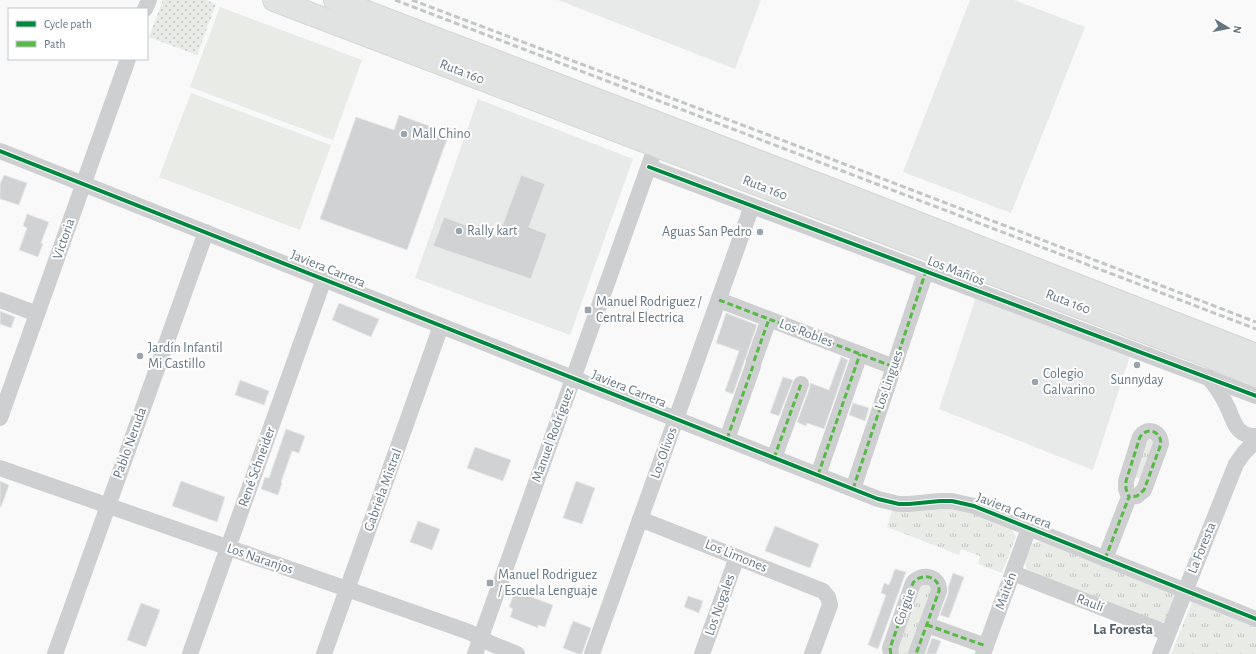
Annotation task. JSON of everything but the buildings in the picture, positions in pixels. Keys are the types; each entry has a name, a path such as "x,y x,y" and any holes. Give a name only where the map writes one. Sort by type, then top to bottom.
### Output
{"highway":[{"name":"Ruta 160","path":"274,0 1186,347 1254,388"},
{"name":"Ruta 160","path":"335,0 541,80 664,125 1256,355"}],"street":[{"name":"Victoria","path":"0,418 128,60"},
{"name":"Manuel Rodríguez","path":"475,654 664,125"},
{"name":"Javiera Carrera","path":"0,151 852,489 899,504 940,501 963,503 1256,619"},
{"name":"Los Mañíos","path":"649,167 1207,377 1254,388"},
{"name":"Los Olivos","path":"592,654 752,206"},
{"name":"Pablo Neruda","path":"55,654 206,232"},
{"name":"Los Lingues","path":"852,489 926,271"},
{"name":"René Schneider","path":"190,654 324,279"},
{"path":"0,300 37,314"},
{"name":"Los Robles","path":"718,300 894,367"},
{"path":"727,439 769,319"},
{"name":"Gabriela Mistral","path":"324,654 441,326"},
{"path":"818,475 860,354"},
{"name":"La Foresta","path":"1207,377 1221,395 1233,420 1237,444 1236,464"},
{"path":"774,458 800,384"},
{"path":"1254,388 1239,399 1233,406 1233,420 1242,432 1256,436"},
{"name":"La Foresta","path":"1160,654 1184,590 1236,464 1256,440"},
{"name":"Los Naranjos","path":"0,468 469,632 492,644 517,654"},
{"path":"1106,559 1129,497"},
{"name":"Los Limones","path":"640,519 820,590 826,594 830,604 812,654"},
{"name":"Maitén","path":"985,650 1029,528"},
{"name":"Los Nogales","path":"702,654 737,557"},
{"name":"Raulí","path":"1013,573 1167,633"},
{"name":"Coigüe","path":"891,654 890,648 913,584 917,579 924,576 934,579 939,591 916,654"},
{"name":"Coigüe","path":"927,625 985,650"}],"shaded area":[{"path":"558,0 761,0 735,69"},
{"path":"970,0 1014,0 1085,27 1011,213 903,172"},
{"path":"478,99 633,159 570,335 415,278"},
{"name":"Colegio Galvarino","path":"976,297 1130,356 1093,470 939,409"}],"green space":[{"path":"163,0 206,0 216,4 197,55 149,37"},
{"path":"220,7 362,60 333,140 190,87"},
{"path":"191,93 331,145 300,230 159,177"},
{"path":"1147,439 1157,439 1141,479 1135,475"},
{"path":"945,507 959,509 1011,529 1016,536 1002,573 978,564 980,556 961,549 959,555 887,527 892,511 912,512"},
{"path":"1040,541 1172,593 1175,598 1166,621 1159,623 1027,571 1025,563 1032,544"},
{"path":"925,583 933,587 911,654 896,654 918,587"},
{"path":"1192,602 1256,628 1256,654 1171,654"}],"railway":[{"path":"395,0 1256,329"},
{"path":"412,0 1256,322"}],"marked path":[{"path":"853,489 926,271"},
{"path":"719,300 894,367"},
{"path":"754,361 769,319"},
{"path":"818,475 860,354"},
{"path":"727,439 753,366"},
{"path":"774,458 801,384"},
{"path":"1105,559 1129,497 1126,489 1126,481 1140,437 1146,432 1150,431 1156,433 1159,436 1161,444 1144,490 1137,496 1129,497"},
{"path":"891,654 890,648 913,583 921,578 929,577 936,582 939,591 916,654"},
{"path":"927,625 986,646"}],"cycle path":[{"path":"0,151 878,499 899,504 952,501 974,506 1256,619"},
{"path":"649,167 1256,396"}],"place":[{"name":"Mall Chino","path":"404,134"},
{"name":"Rally kart","path":"459,231"},
{"name":"Aguas San Pedro","path":"760,232"},
{"name":"Manuel Rodriguez / Central Electrica","path":"588,310"},
{"name":"Jardín Infantil Mi Castillo","path":"140,356"},
{"name":"Sunnyday","path":"1137,365"},
{"name":"Colegio Galvarino","path":"1035,382"},
{"name":"Manuel Rodriguez / Escuela Lenguaje","path":"490,583"}],"district":[{"name":"La Foresta","path":"1123,629"}]}
